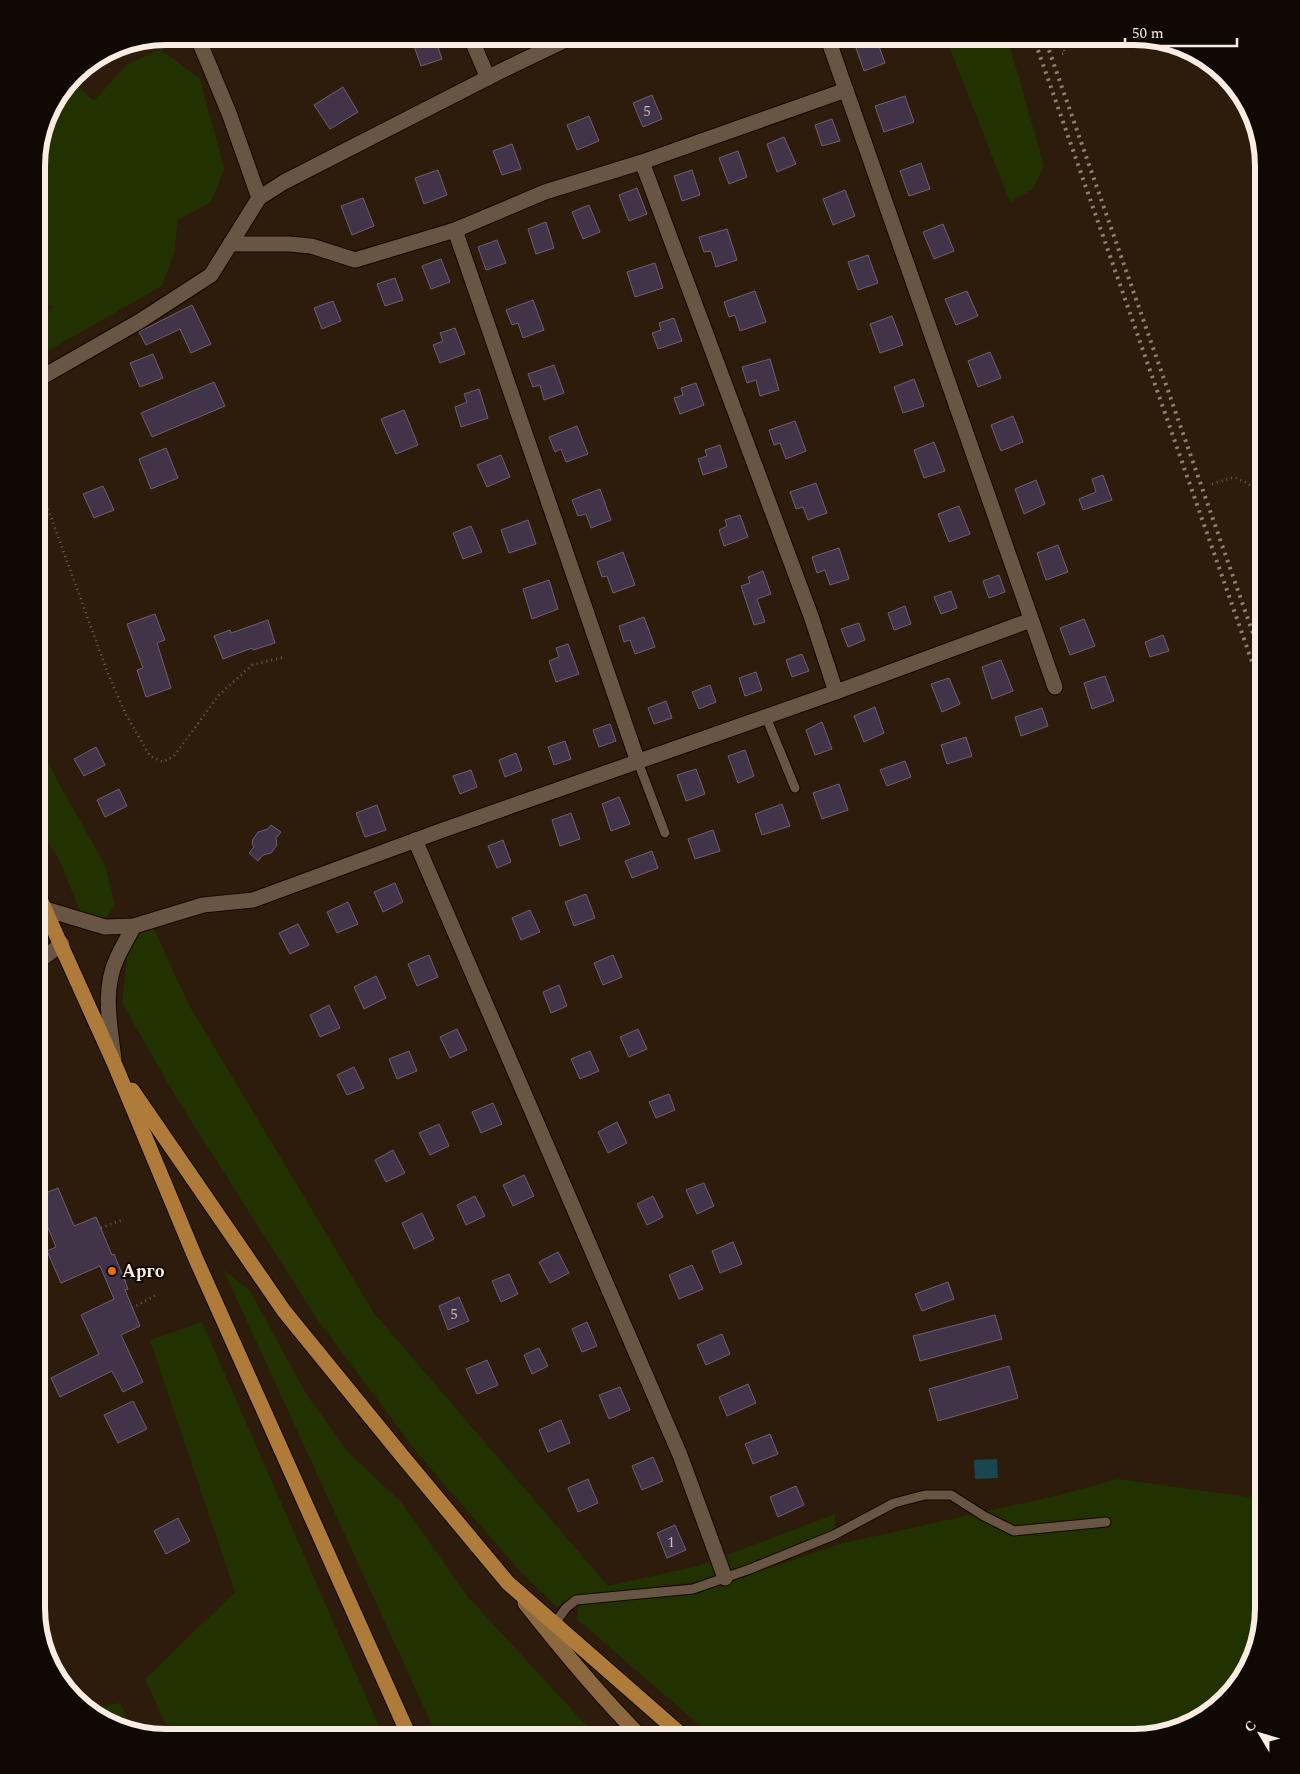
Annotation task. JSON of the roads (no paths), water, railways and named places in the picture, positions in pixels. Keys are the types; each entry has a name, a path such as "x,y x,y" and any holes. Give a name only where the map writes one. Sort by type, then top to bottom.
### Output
{"main road":[{"path":"45,908 115,1065 195,1257 406,1729"},
{"path":"115,1065 284,1311 402,1457 556,1642 633,1729"},
{"path":"508,1583 555,1622 675,1729"}],"street":[{"path":"201,45 229,113 259,198"},
{"path":"474,45 488,78"},
{"path":"45,375 140,321 211,275 259,198 284,182 556,45"},
{"path":"830,45 1055,687"},
{"path":"230,244 311,246 354,260 455,230 545,192 642,162 846,90"},
{"path":"642,162 808,607 836,692"},
{"path":"455,230 638,762"},
{"path":"45,908 105,927 134,926 203,905 253,900 415,840 836,692 1031,620"},
{"path":"415,840 680,1455 725,1578"},
{"path":"115,1065 108,1010 110,983 116,959 134,926"},
{"path":"45,956 62,944"}],"lane":[{"path":"766,716 794,788"},
{"path":"638,762 665,833"},
{"path":"555,1622 566,1608 576,1600 693,1589 834,1535 894,1504 925,1495 951,1495 984,1516 1014,1531 1106,1522"}],"water":[{"path":"997,1459 998,1478 975,1479 974,1460"}],"railway":[{"path":"1036,45 1255,670"},
{"path":"1047,45 1255,639"}],"place":[{"name":"Арго","path":"112,1271"}]}
